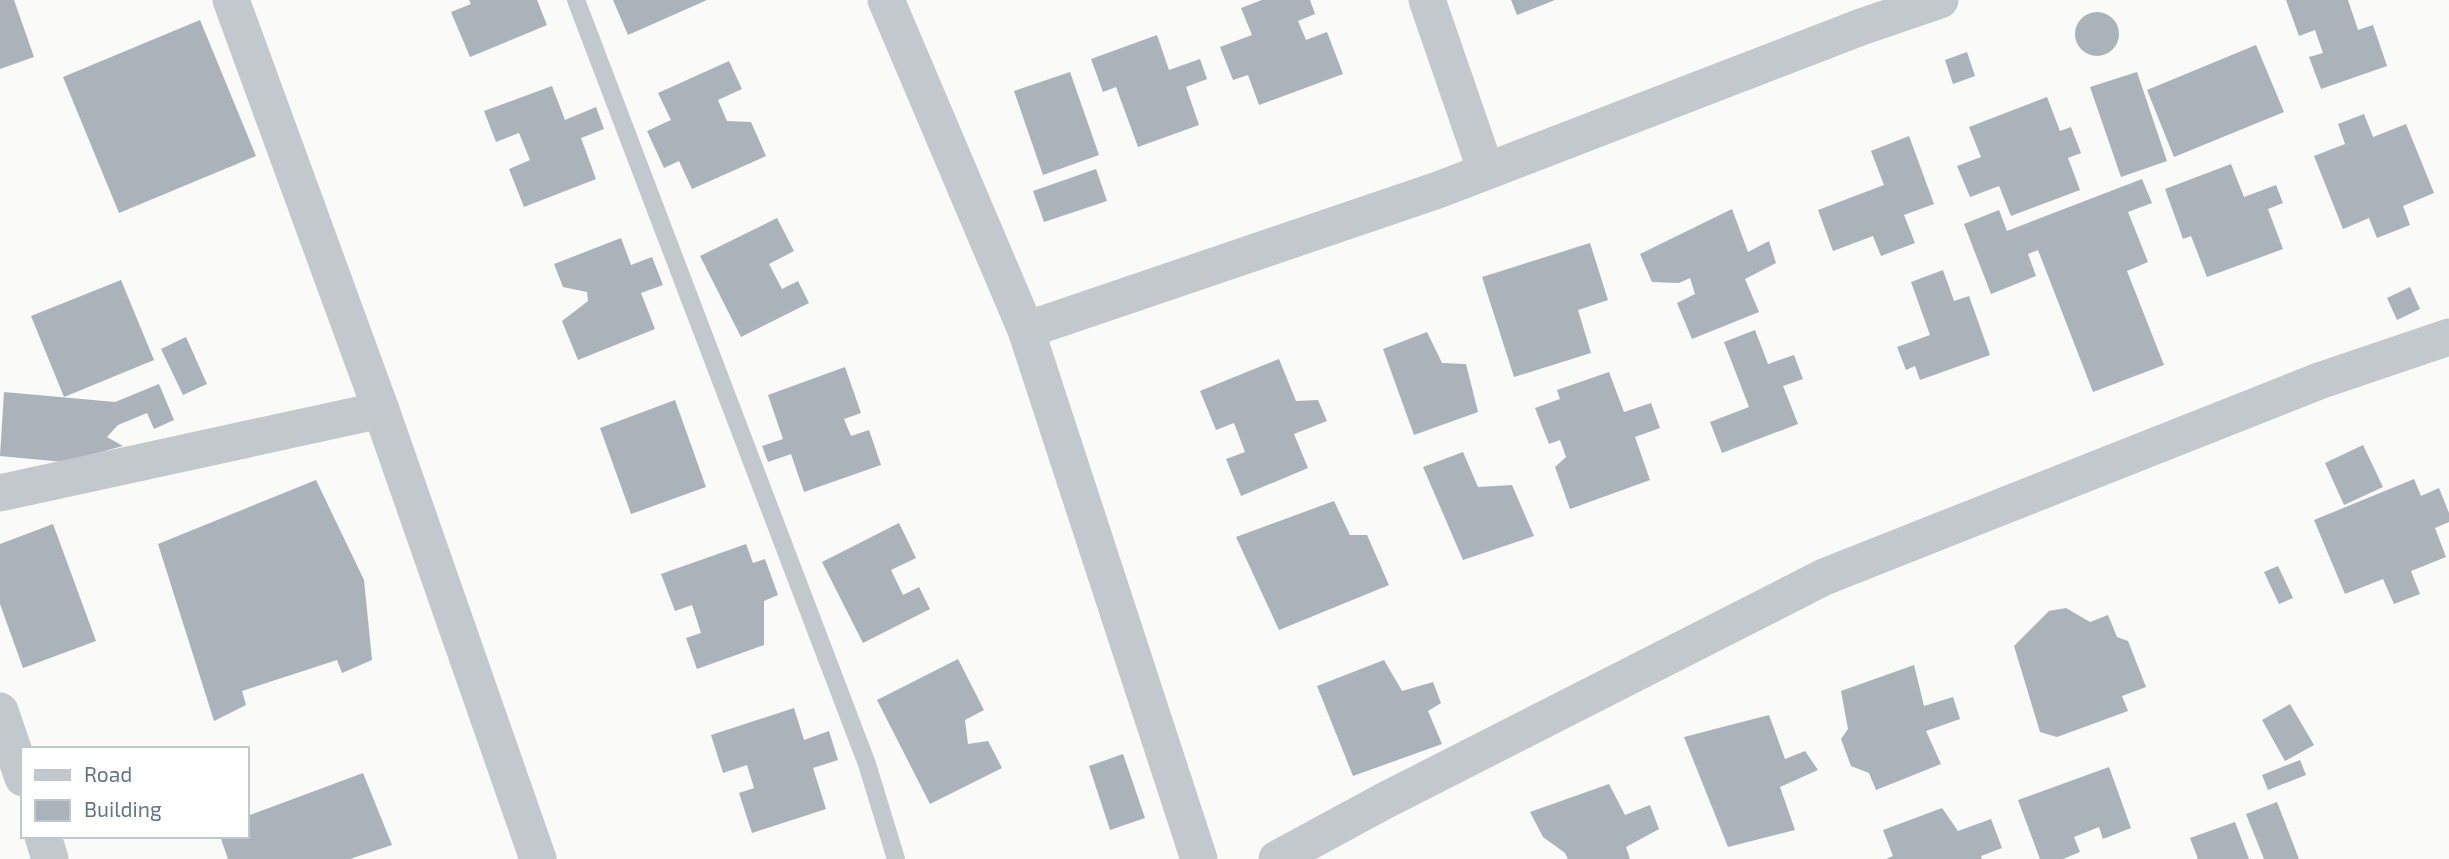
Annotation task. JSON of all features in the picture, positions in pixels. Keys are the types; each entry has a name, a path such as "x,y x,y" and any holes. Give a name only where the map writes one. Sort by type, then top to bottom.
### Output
{"street":[{"path":"231,0 381,410 538,859"},
{"path":"886,0 1026,330 1199,859"},
{"path":"1427,0 1486,171"},
{"path":"1026,330 1486,171 1940,0"},
{"path":"1277,859 1384,801 1824,578 2319,381 2449,337"},
{"path":"0,493 381,410"},
{"path":"0,711 21,772"},
{"path":"44,838 50,859"}],"lane":[{"path":"576,0 867,764 895,859"}],"building":[{"path":"0,0 14,0 34,57 0,69"},
{"path":"469,0 537,0 547,25 470,57 451,12 471,4"},
{"path":"613,0 707,0 628,35"},
{"path":"1262,0 1310,0 1315,14 1298,21 1306,40 1327,32 1343,74 1259,105 1248,75 1233,80 1220,47 1252,35 1241,8"},
{"path":"1511,0 1555,0 1517,15"},
{"path":"2286,0 2348,0 2358,30 2373,25 2387,66 2321,89 2309,57 2323,53 2315,30 2299,36"},
{"path":"2097,12 2112,19 2119,34 2112,49 2097,56 2082,49 2075,34 2082,19"},
{"path":"200,20 256,156 119,213 63,77"},
{"path":"1157,35 1169,70 1200,59 1207,79 1186,87 1199,125 1138,147 1116,87 1103,92 1091,59"},
{"path":"2256,45 2284,112 2174,157 2147,90"},
{"path":"1967,52 1975,76 1953,84 1945,60"},
{"path":"729,61 742,89 718,100 727,121 751,122 766,156 692,189 679,161 664,168 647,131 671,120 658,93"},
{"path":"1070,72 1099,155 1043,175 1014,91"},
{"path":"2137,72 2167,161 2121,177 2090,87"},
{"path":"552,86 565,120 596,107 604,129 581,138 596,179 524,207 509,169 530,160 519,133 496,142 484,111"},
{"path":"2047,97 2060,131 2071,127 2081,153 2068,158 2080,190 2011,216 1999,186 1970,197 1957,166 1981,157 1969,127"},
{"path":"2364,114 2373,137 2406,124 2434,193 2403,206 2410,225 2377,238 2369,218 2343,229 2314,156 2345,144 2338,124"},
{"path":"1909,136 1934,204 1904,215 1915,243 1881,256 1873,236 1833,251 1818,210 1884,185 1871,151"},
{"path":"2231,164 2244,197 2276,185 2283,203 2268,209 2283,249 2207,277 2191,236 2183,239 2165,189"},
{"path":"1096,169 1107,201 1044,222 1033,191"},
{"path":"2142,179 2152,203 2128,212 2148,262 2127,271 2164,365 2093,392 2038,250 2028,254 2036,276 1991,294 1964,224 1999,210 2007,231"},
{"path":"1732,209 1748,252 1769,241 1776,263 1745,279 1759,312 1692,339 1677,303 1695,294 1690,278 1679,283 1652,282 1640,254"},
{"path":"777,218 794,251 769,264 782,289 798,281 809,303 741,337 700,256"},
{"path":"621,238 631,265 652,257 663,285 641,293 655,329 578,360 562,321 588,301 587,292 563,287 554,264"},
{"path":"1590,243 1608,300 1578,310 1591,353 1514,377 1482,277"},
{"path":"1943,270 1954,301 1969,296 1990,355 1920,380 1915,366 1906,370 1897,347 1930,335 1911,282"},
{"path":"121,280 154,360 64,397 31,316"},
{"path":"2410,287 2420,309 2397,320 2387,298"},
{"path":"1755,330 1768,364 1794,355 1803,379 1783,386 1798,424 1722,453 1710,422 1749,407 1724,342"},
{"path":"1427,332 1442,363 1466,364 1478,412 1414,435 1383,349"},
{"path":"186,337 207,384 183,395 161,349"},
{"path":"1279,359 1296,401 1318,400 1327,421 1294,434 1308,468 1241,496 1226,459 1245,452 1234,423 1216,430 1200,391"},
{"path":"845,367 861,413 844,419 851,436 869,430 881,465 804,492 791,454 768,462 762,446 783,439 768,395"},
{"path":"1609,372 1624,412 1651,403 1660,428 1635,437 1650,480 1570,509 1555,467 1566,457 1560,440 1549,444 1535,408 1560,399 1557,390"},
{"path":"159,384 174,420 154,429 147,413 118,425 107,437 123,446 64,462 0,456 4,392 115,402"},
{"path":"675,400 706,487 631,514 600,428"},
{"path":"2363,445 2383,487 2344,505 2325,463"},
{"path":"1463,452 1478,487 1512,485 1534,536 1463,560 1423,467"},
{"path":"2414,479 2421,496 2439,488 2449,513 2449,522 2435,528 2446,557 2411,571 2420,594 2394,604 2383,579 2345,594 2314,520"},
{"path":"316,480 364,580 372,660 342,673 337,660 242,691 246,705 214,721 158,544"},
{"path":"1334,501 1350,535 1367,535 1389,585 1279,630 1236,537"},
{"path":"899,523 916,558 891,570 903,595 919,587 930,609 863,643 822,562"},
{"path":"53,524 96,641 23,668 0,604 0,544"},
{"path":"746,544 753,563 765,559 778,595 764,601 764,645 697,669 686,638 701,633 692,605 675,611 661,574"},
{"path":"2278,566 2293,598 2279,604 2264,572"},
{"path":"2066,608 2090,622 2108,615 2117,637 2128,641 2146,687 2122,696 2128,711 2057,737 2040,732 2014,646 2049,611"},
{"path":"958,659 984,710 965,720 968,744 988,741 1002,768 930,804 877,700"},
{"path":"1384,660 1402,691 1433,682 1441,703 1428,711 1442,744 1353,776 1317,686"},
{"path":"1914,665 1924,706 1953,697 1960,719 1926,731 1941,764 1876,790 1869,773 1851,766 1841,739 1848,729 1841,691"},
{"path":"2290,704 2314,745 2285,761 2262,720"},
{"path":"794,708 804,740 829,731 838,760 813,768 826,809 752,833 739,793 754,788 747,765 723,773 711,735"},
{"path":"1769,715 1785,759 1805,751 1818,770 1780,787 1795,830 1728,847 1684,737"},
{"path":"1123,754 1145,818 1110,830 1089,766"},
{"path":"2300,760 2306,775 2268,790 2262,775"},
{"path":"2109,767 2131,828 2103,839 2099,827 2074,837 2080,852 2063,859 2040,859 2018,800"},
{"path":"363,773 392,845 350,859 228,859 221,838 248,838 248,816"},
{"path":"1609,784 1625,815 1650,805 1659,829 1626,847 1630,859 1568,859 1565,853 1543,837 1530,812"},
{"path":"2277,802 2299,859 2264,859 2246,814"},
{"path":"1942,808 1958,831 1991,819 2002,848 1981,856 1982,859 1886,859 1893,856 1883,830"},
{"path":"2235,822 2249,859 2198,859 2190,838"}]}
